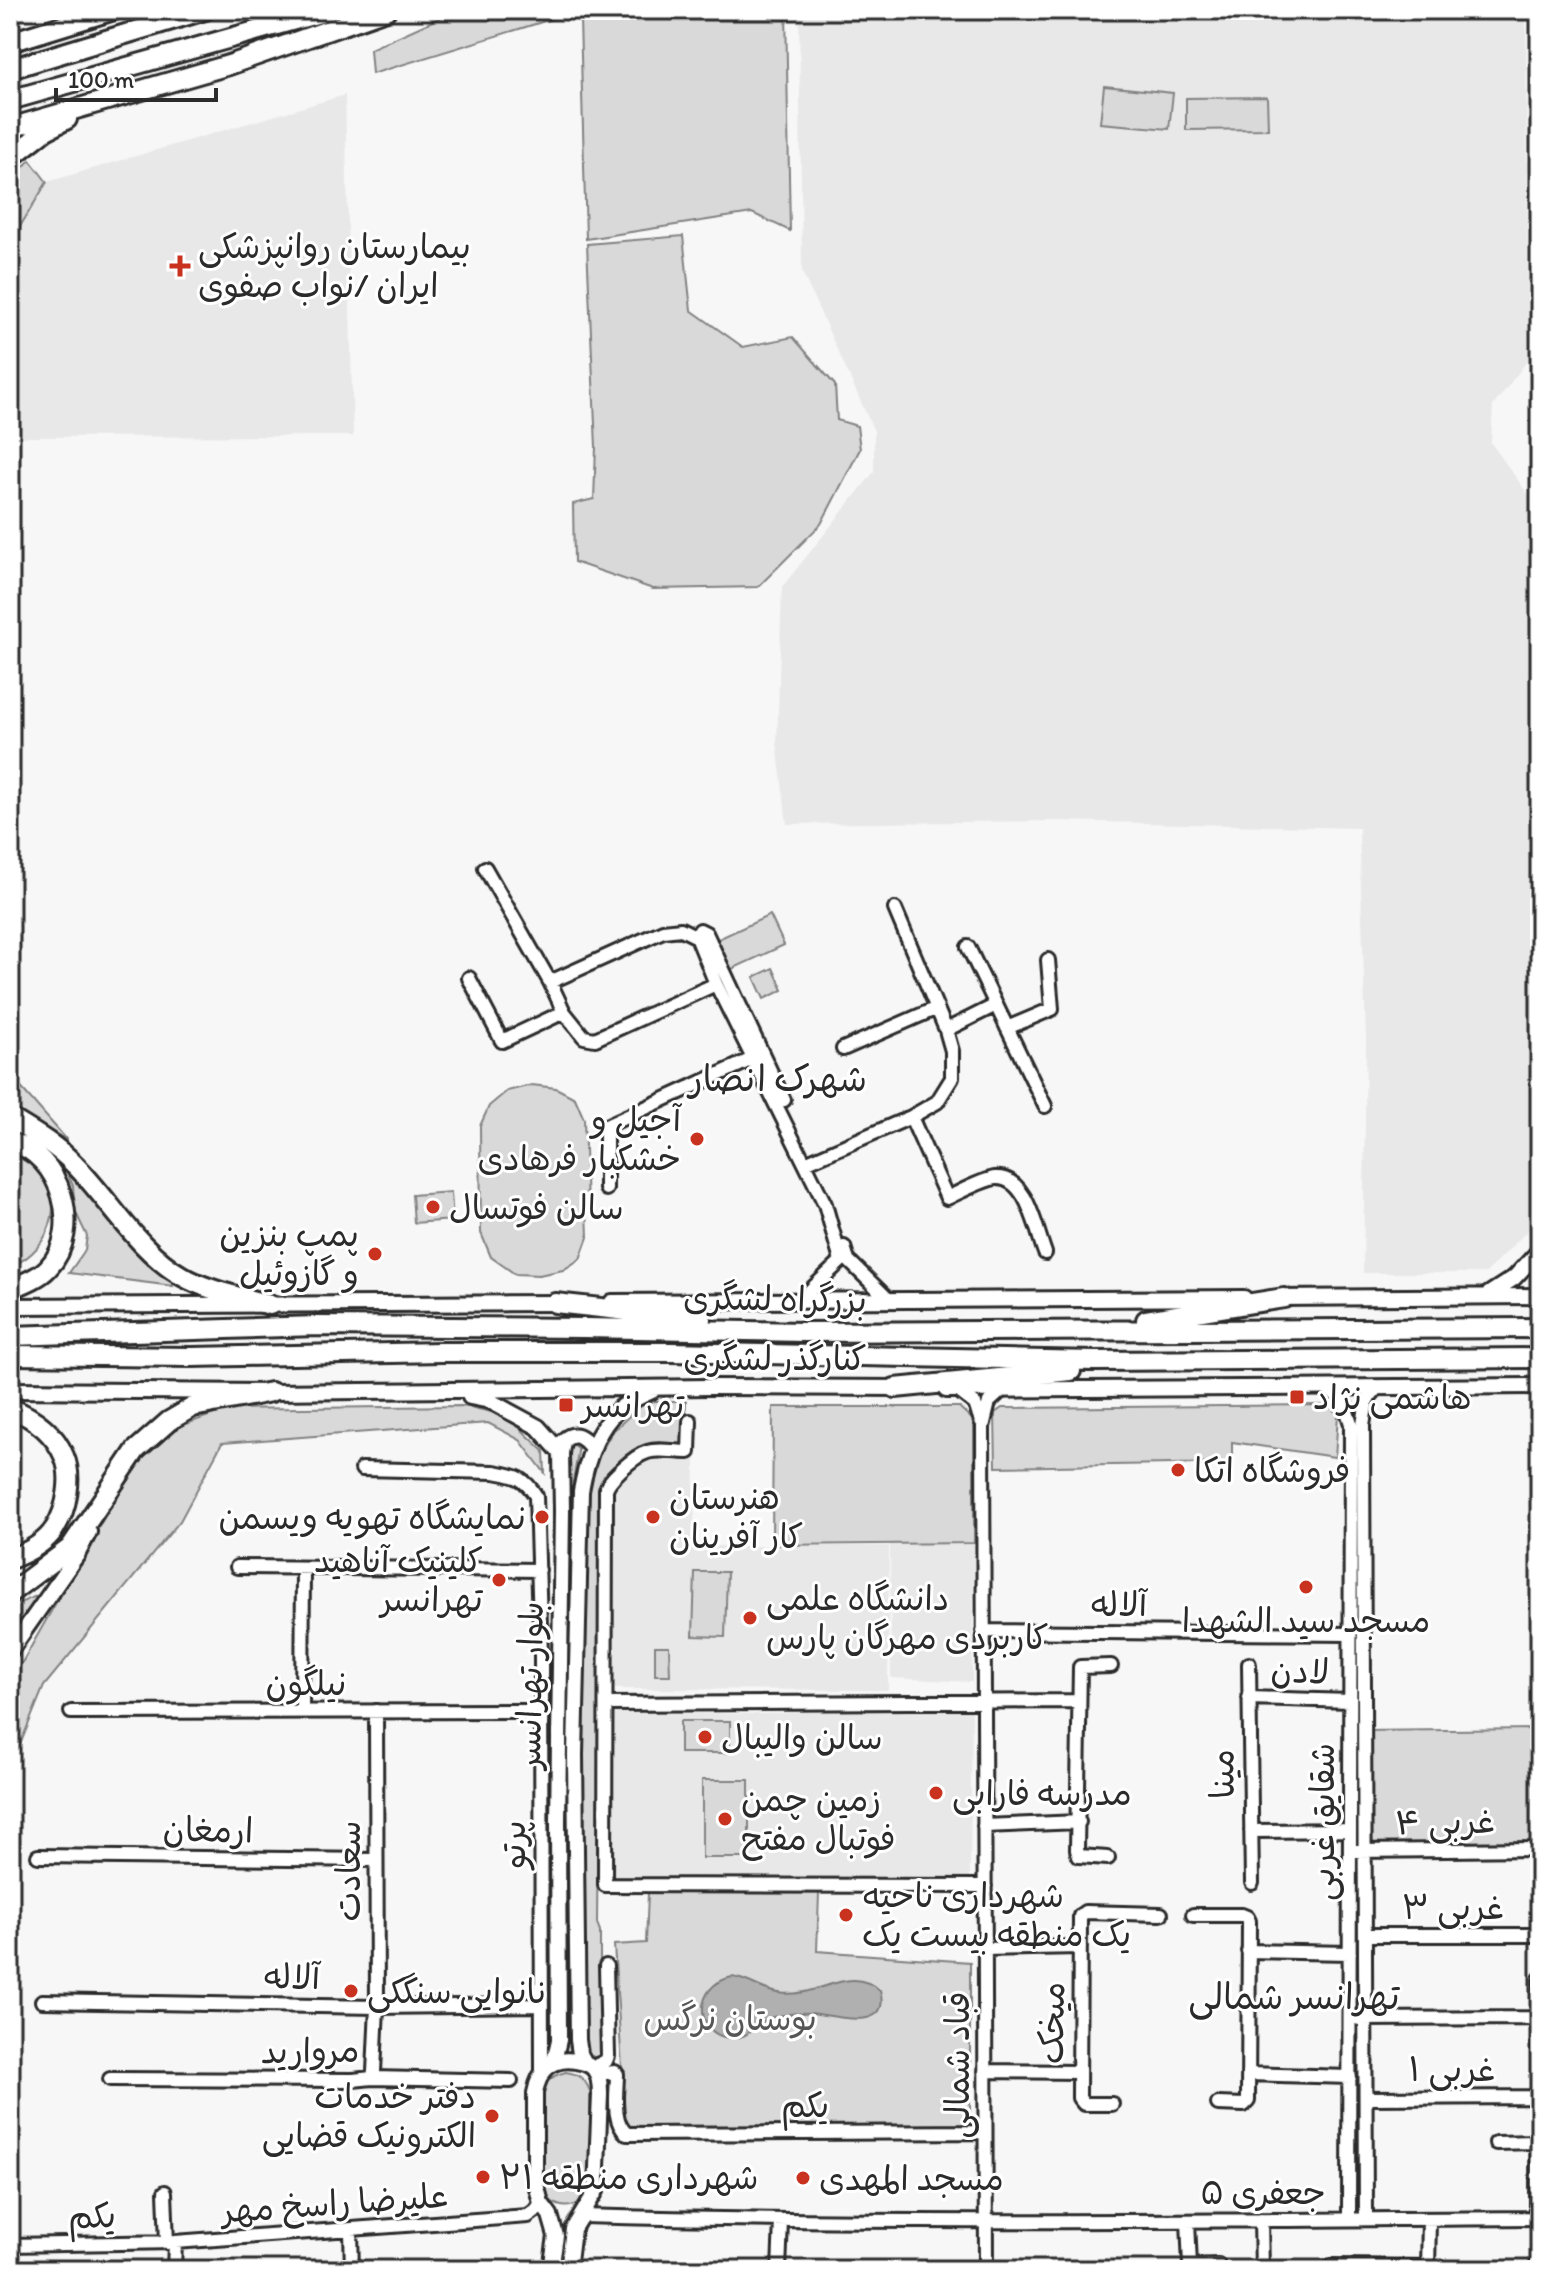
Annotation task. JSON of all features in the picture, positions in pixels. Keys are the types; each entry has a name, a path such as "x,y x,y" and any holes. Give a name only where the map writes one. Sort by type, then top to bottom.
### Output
{"highway":[{"path":"10,42 114,10"},
{"path":"10,69 205,10"},
{"path":"10,100 330,10"},
{"path":"10,128 229,65 386,10"},
{"path":"10,32 62,25"},
{"path":"10,158 46,130 115,97"},
{"path":"10,1118 60,1150 151,1252 182,1276 270,1305"},
{"path":"10,1142 30,1149 47,1166 60,1187 65,1214 62,1247 48,1269 10,1289"},
{"path":"1088,1330 1284,1298"},
{"path":"555,1303 804,1332"},
{"name":"بزرگراه لشگری","path":"10,1336 317,1326 804,1332 1540,1328"},
{"name":"بزرگراه لشگری","path":"10,1355 192,1357 441,1352 671,1352 1206,1361 1540,1358"},
{"path":"895,1388 1206,1361"},
{"path":"10,1593 70,1548 136,1450 169,1421 193,1407 271,1392"},
{"path":"10,1408 40,1423 56,1441 65,1457 68,1480 66,1502 55,1528 28,1552 10,1559"}],"main road":[{"path":"1484,1297 1514,1278 1540,1250"},
{"name":"کنارگذر لشگری","path":"10,1306 1540,1296"},
{"name":"کنارگذر لشگری","path":"10,1390 271,1392 710,1387 1001,1391 1540,1386"},
{"name":"بلوار تهرانسر","path":"582,2216 594,2198 598,2179 600,2095 592,2068 580,2054 578,2040 575,1730 581,1491 586,1463 607,1422 618,1410 655,1389"},
{"path":"435,1391 490,1401 510,1410 538,1427 561,1453"},
{"path":"561,1453 563,1441 572,1435 585,1440 592,1448"},
{"name":"بلوار تهرانسر","path":"554,2061 559,2040 561,1453"},
{"path":"10,1651 77,1555 107,1493"},
{"path":"551,2270 556,2236 550,2215 541,2203 535,2180 537,2081 554,2061 570,2060 592,2068"},
{"path":"550,2215 565,2218 582,2216"},
{"path":"568,2270 573,2229 582,2216"}],"street":[{"path":"485,868 564,1012 584,1037 595,1039 716,984"},
{"path":"808,1162 911,1117 937,1102 952,1078 952,1051 946,1030 895,909"},
{"path":"550,982 663,931 681,929 697,937 716,984 758,1056"},
{"path":"697,937 700,930 706,933 758,1056 808,1162 825,1204 841,1261 799,1301"},
{"path":"968,947 1045,1106"},
{"path":"1007,1028 1052,1009 1048,960"},
{"path":"469,978 502,1041 564,1012"},
{"path":"946,1030 996,1005"},
{"path":"843,1049 937,1008"},
{"path":"606,1189 606,1126 758,1056"},
{"path":"911,1117 947,1198 995,1178 1011,1180 1022,1189 1045,1253"},
{"path":"808,1162 831,1201 848,1260 890,1301"},
{"path":"1321,1387 1343,1399 1357,1424"},
{"path":"1357,1424 1367,1400 1377,1388"},
{"path":"957,1390 979,1409 983,1427"},
{"path":"983,1427 989,1402 1001,1391"},
{"path":"690,1421 689,1452 649,1450 638,1454 609,1482 606,1489 605,1885 985,1886"},
{"name":"شقایق غربی","path":"1357,1424 1357,1583 1365,1851 1366,2219"},
{"name":"قباد شمالی","path":"983,1427 986,2270"},
{"name":"پرتو","path":"362,1469 494,1472 524,1480 536,1496 541,1657 542,2072"},
{"path":"237,1567 539,1570"},
{"path":"302,1711 303,1568"},
{"name":"شقایق غربی","path":"1349,2219 1350,1634 1357,1583"},
{"path":"541,1657 560,1623"},
{"name":"آلاله","path":"983,1631 1350,1634"},
{"name":"مینا","path":"1249,1664 1252,1883"},
{"path":"1108,1858 1083,1858 1077,1850 1078,1701 1080,1667 1111,1666"},
{"name":"لادن","path":"1249,1698 1350,1701"},
{"path":"606,1704 1078,1701"},
{"name":"سعادت","path":"372,2078 377,2007 376,1711"},
{"name":"نیلگون","path":"71,1712 541,1711"},
{"path":"984,1826 1079,1822"},
{"path":"1251,1831 1350,1830"},
{"name":"۴ غربی","path":"1350,1851 1540,1849"},
{"name":"ارمغان","path":"38,1856 376,1860"},
{"name":"میخک","path":"1112,2104 1081,2102 1082,1914 1161,1914"},
{"path":"1193,1915 1247,1917 1247,2103 1218,2104"},
{"name":"۳ غربی","path":"1365,1935 1540,1935"},
{"path":"985,1949 1080,1947"},
{"path":"1248,1951 1350,1953"},
{"path":"592,2068 606,2061 608,2056 606,1966"},
{"path":"1538,2218 1540,1979"},
{"name":"آلاله","path":"42,2001 377,2007 542,2005"},
{"path":"1350,2018 1540,2018"},
{"name":"یکم","path":"592,2068 617,2074 617,2118 620,2129 627,2134 984,2132"},
{"path":"985,2071 1079,2072"},
{"path":"1248,2074 1350,2077"},
{"name":"مروارید","path":"110,2079 511,2081"},
{"name":"۱ غربی","path":"1366,2098 1539,2097"},
{"path":"1496,2143 1538,2142"},
{"path":"165,2192 174,2270"},
{"name":"علیرضا راسخ مهر","path":"171,2242 528,2216 541,2203"},
{"name":"جعفری ۵","path":"582,2216 986,2222 1538,2218"},
{"path":"1331,2266 1428,2268 1429,2219"},
{"path":"1261,2220 1262,2270"},
{"path":"779,2270 781,2221"},
{"path":"1188,2221 1190,2266 1218,2265"},
{"path":"351,2231 352,2270"},
{"name":"یکم","path":"10,2245 171,2242"}],"shaded area":[{"path":"799,10 1526,10 1528,360 1493,406 1491,443 1530,497 1532,966 1540,1097 1540,1218 1486,1273 1363,1273 1366,1039 1359,828 1060,821 787,824 777,743 782,587 874,472 874,431 802,272"},
{"name":"بیمارستان روانپزشکی ایران /نواب صفوی","path":"345,95 353,436 10,437 10,243 47,182"},
{"name":"دانشگاه علمی کاربردی مهرگان پارس","path":"650,1455 695,1458 694,1546 889,1546 888,1690 611,1689 614,1488"},
{"path":"890,1543 974,1543 972,1682 891,1678"},
{"path":"972,1710 970,1877 611,1879 609,1792 612,1713"},
{"path":"732,1977 773,1992 793,1994 857,1980 869,1983 880,1991 881,2005 877,2013 868,2018 805,2013 773,2017 743,2036 730,2038 718,2035 710,2028 703,2009 710,1989"}],"green space":[{"path":"457,10 581,10 372,74 370,49"},
{"path":"613,10 786,10 790,231 752,213 586,239 580,19"},
{"path":"1104,86 1173,93 1169,129 1100,123"},
{"path":"1267,97 1268,129 1186,130 1186,98"},
{"path":"30,160 47,182 10,243 10,181"},
{"path":"683,236 691,310 743,347 793,337 835,385 837,420 857,426 860,449 821,524 758,587 653,589 574,562 573,504 594,499 596,447 587,244"},
{"path":"770,915 784,945 730,970 716,940"},
{"path":"773,968 783,990 764,999 754,977"},
{"path":"10,1075 67,1140 10,1109"},
{"path":"532,1085 556,1088 575,1098 584,1119 588,1237 580,1259 563,1270 539,1275 515,1274 491,1257 481,1233 480,1126 489,1106 507,1091"},
{"path":"10,1153 43,1175 53,1205 48,1231 41,1243 22,1261 10,1266"},
{"path":"63,1163 172,1277 173,1286 69,1273 85,1250 87,1236 75,1211 73,1186"},
{"name":"سالن فوتسال","path":"451,1192 453,1220 414,1223 412,1195"},
{"path":"686,1401 684,1450 648,1449 601,1498 597,1923 600,1931 600,2057 595,2060 582,2043 585,1481 612,1432 643,1403"},
{"path":"1329,1405 1338,1415 1335,1457 1232,1442 1232,1463 996,1467 995,1413 1002,1408"},
{"path":"464,1406 506,1415 544,1451 545,1473 520,1440 488,1423 222,1443 180,1521 44,1686 10,1769 10,1691 19,1668 135,1463 178,1427 228,1409"},
{"path":"773,1407 959,1407 974,1421 974,1543 772,1545"},
{"path":"573,1444 578,1452 573,1482 572,2048 568,2054 563,2049 567,1482 570,1445"},
{"path":"695,1572 727,1572 725,1637 693,1636"},
{"path":"41,1594 10,1636 10,1607"},
{"path":"655,1646 669,1646 670,1675 655,1675"},
{"name":"سالن والیبال","path":"680,1721 730,1721 730,1753 680,1753"},
{"path":"1540,1729 1540,1845 1361,1845 1363,1731"},
{"name":"زمین چمن فوتبال مفتح","path":"702,1780 749,1780 749,1858 702,1858"},
{"name":"بوستان نرگس","path":"648,1893 819,1893 817,1951 970,1962 970,2126 626,2128 614,1945 646,1943"},
{"path":"566,2072 581,2078 590,2091 590,2185 581,2202 566,2206 550,2200 541,2183 541,2132 545,2085 554,2076"}],"place":[{"name":"بیمارستان روانپزشکی ایران /نواب صفوی","path":"180,266"},
{"name":"آجیل و خشکبار فرهادی","path":"697,1139"},
{"name":"سالن فوتسال","path":"433,1207"},
{"name":"پمپ بنزین و گازوئیل","path":"375,1254"},
{"name":"هاشمی نژاد","path":"1297,1397"},
{"name":"تهرانسر","path":"566,1405"},
{"name":"فروشگاه اتکا","path":"1178,1470"},
{"name":"نمایشگاه تهویه ویسمن","path":"542,1517"},
{"name":"هنرستان کار آفرینان","path":"653,1517"},
{"name":"کلینیک آناهید تهرانسر","path":"499,1580"},
{"name":"مسجد سید الشهدا","path":"1306,1587"},
{"name":"دانشگاه علمی کاربردی مهرگان پارس","path":"750,1618"},
{"name":"سالن والیبال","path":"705,1737"},
{"name":"مدرسه فارابی","path":"936,1793"},
{"name":"زمین چمن فوتبال مفتح","path":"725,1819"},
{"name":"شهرداری ناحیه یک منطقه بیست یک","path":"846,1915"},
{"name":"نانوایی سنگکی","path":"351,1991"},
{"name":"دفتر خدمات الکترونیک قضایی","path":"492,2116"},
{"name":"شهرداری منطقه ۲۱","path":"483,2177"},
{"name":"مسجد المهدی","path":"803,2178"}],"district":[{"name":"شهرک انصار","path":"778,1078"},
{"name":"تهرانسر شمالی","path":"1294,1996"}]}
